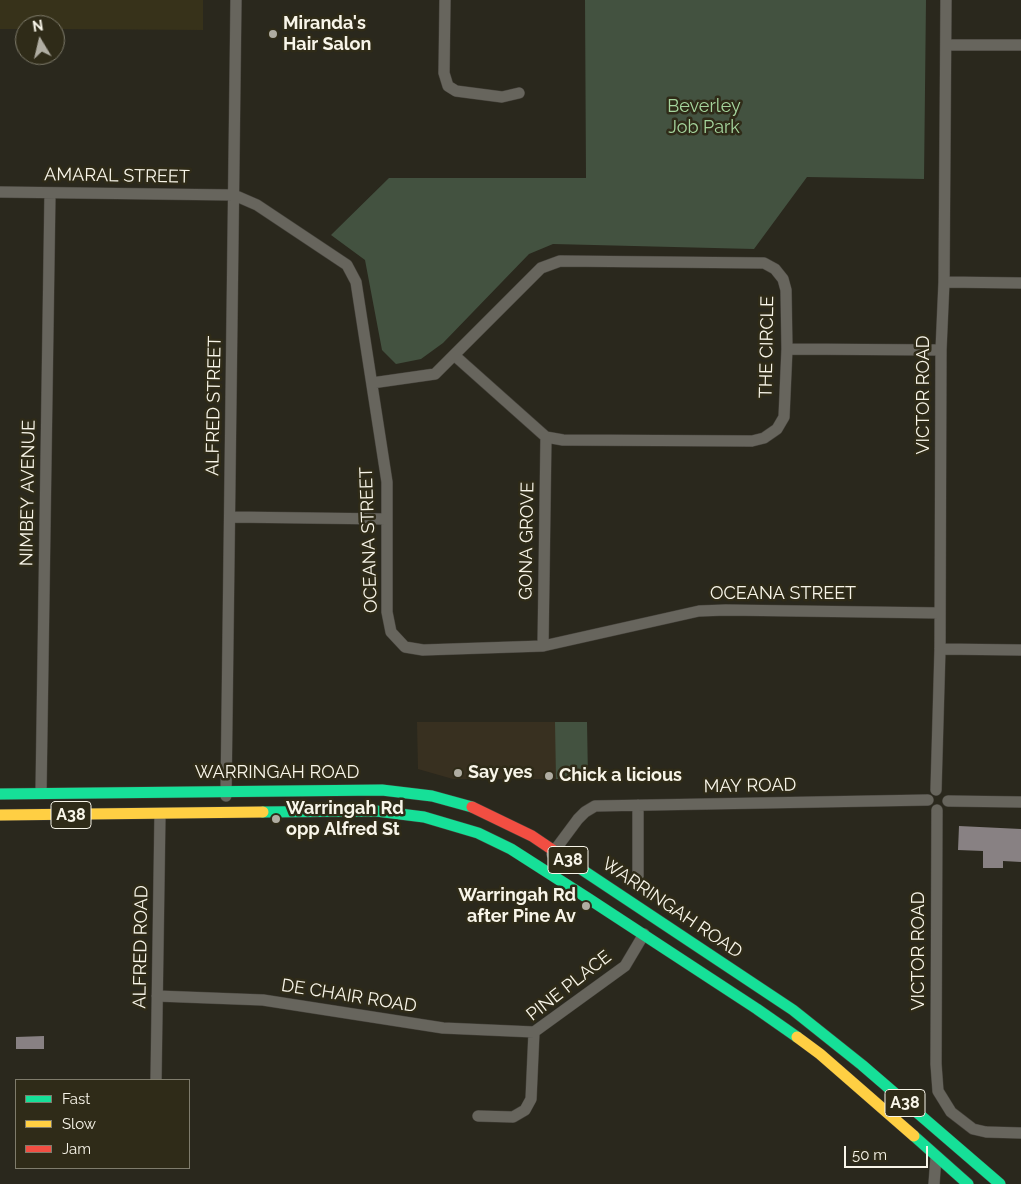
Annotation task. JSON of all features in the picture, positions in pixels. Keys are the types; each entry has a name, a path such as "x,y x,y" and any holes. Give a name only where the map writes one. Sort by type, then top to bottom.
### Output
{"highway":[{"name":"WARRINGAH ROAD","path":"0,794 382,790 424,794 469,806 524,832 793,1010 862,1065 1000,1184"},
{"name":"WARRINGAH ROAD","path":"0,815 376,811 424,816 478,833 511,849 542,868 757,1009 820,1054 968,1184"},
{"path":"644,934 656,918"},
{"path":"936,1157 949,1140"}],"street":[{"name":"ALFRED STREET","path":"226,812 236,0"},
{"path":"445,0 444,73 448,86 456,91 502,98 519,93"},
{"name":"VICTOR ROAD","path":"936,790 940,648 941,350 944,282 946,0"},
{"path":"946,45 1021,46"},
{"name":"AMARAL STREET","path":"0,192 234,195"},
{"name":"NIMBEY AVENUE","path":"41,793 50,193"},
{"name":"OCEANA STREET","path":"234,195 257,205 350,269 356,282 387,482 387,612 391,632 405,647 423,650 542,646 699,612 726,610 940,613"},
{"name":"THE CIRCLE","path":"372,383 435,374 541,268 560,261 764,263 775,269 783,279 786,290 787,349 784,417 778,429 764,438 752,441 573,440 546,437"},
{"path":"944,282 1021,284"},
{"path":"787,349 941,350"},
{"path":"454,355 546,437"},
{"name":"GONA GROVE","path":"542,646 546,437"},
{"path":"230,517 387,519"},
{"path":"940,648 1021,650"},
{"path":"936,790 944,792 948,801 945,807 937,810 931,807 928,800 931,793 936,790"},
{"name":"MAY ROAD","path":"542,868 585,812 595,806 928,800"},
{"path":"948,801 1021,802"},
{"path":"638,805 638,877"},
{"name":"VICTOR ROAD","path":"937,810 936,1064 938,1091 951,1112 973,1129 986,1132 1021,1134"},
{"name":"ALFRED ROAD","path":"156,1079 160,814"},
{"name":"PINE PLACE","path":"478,1116 513,1117 525,1110 531,1099 534,1032 625,966 644,934"},
{"name":"DE CHAIR ROAD","path":"158,996 263,1000 443,1028 534,1032"},
{"path":"934,1184 936,1157"}],"shaded area":[{"path":"0,0 203,0 203,30 65,29 65,15 15,15 15,29 0,29"},
{"path":"417,722 555,722 557,725 556,779 453,779 418,769"}],"green space":[{"name":"Beverley Job Park","path":"585,0 926,0 924,179 807,177 754,249 553,244 529,254 443,343 421,359 396,364 382,350 365,260 331,235 389,178 586,178"},
{"path":"555,722 587,722 588,779 556,779"}],"building":[{"path":"959,826 1021,829 1021,862 1003,861 1003,868 983,868 983,851 958,850"},
{"path":"44,1036 44,1049 16,1049 16,1037"}],"traffic: fast":[{"path":"0,794 382,790 432,796 472,807"},
{"path":"263,812 376,811 424,817 478,833 511,849 797,1037"},
{"path":"575,865 793,1010 862,1065 1000,1184"},
{"path":"914,1136 968,1184"}],"traffic: slow":[{"path":"0,815 263,812"},
{"path":"797,1037 820,1054 914,1136"}],"traffic: jam":[{"path":"472,807 532,836 575,865"}],"place":[{"name":"Miranda's Hair Salon","path":"273,34"},
{"name":"Say yes","path":"458,773"},
{"name":"Chick a licious","path":"549,776"},
{"name":"Warringah Rd opp Alfred St","path":"276,819"},
{"name":"Warringah Rd after Pine Av","path":"586,906"}]}
